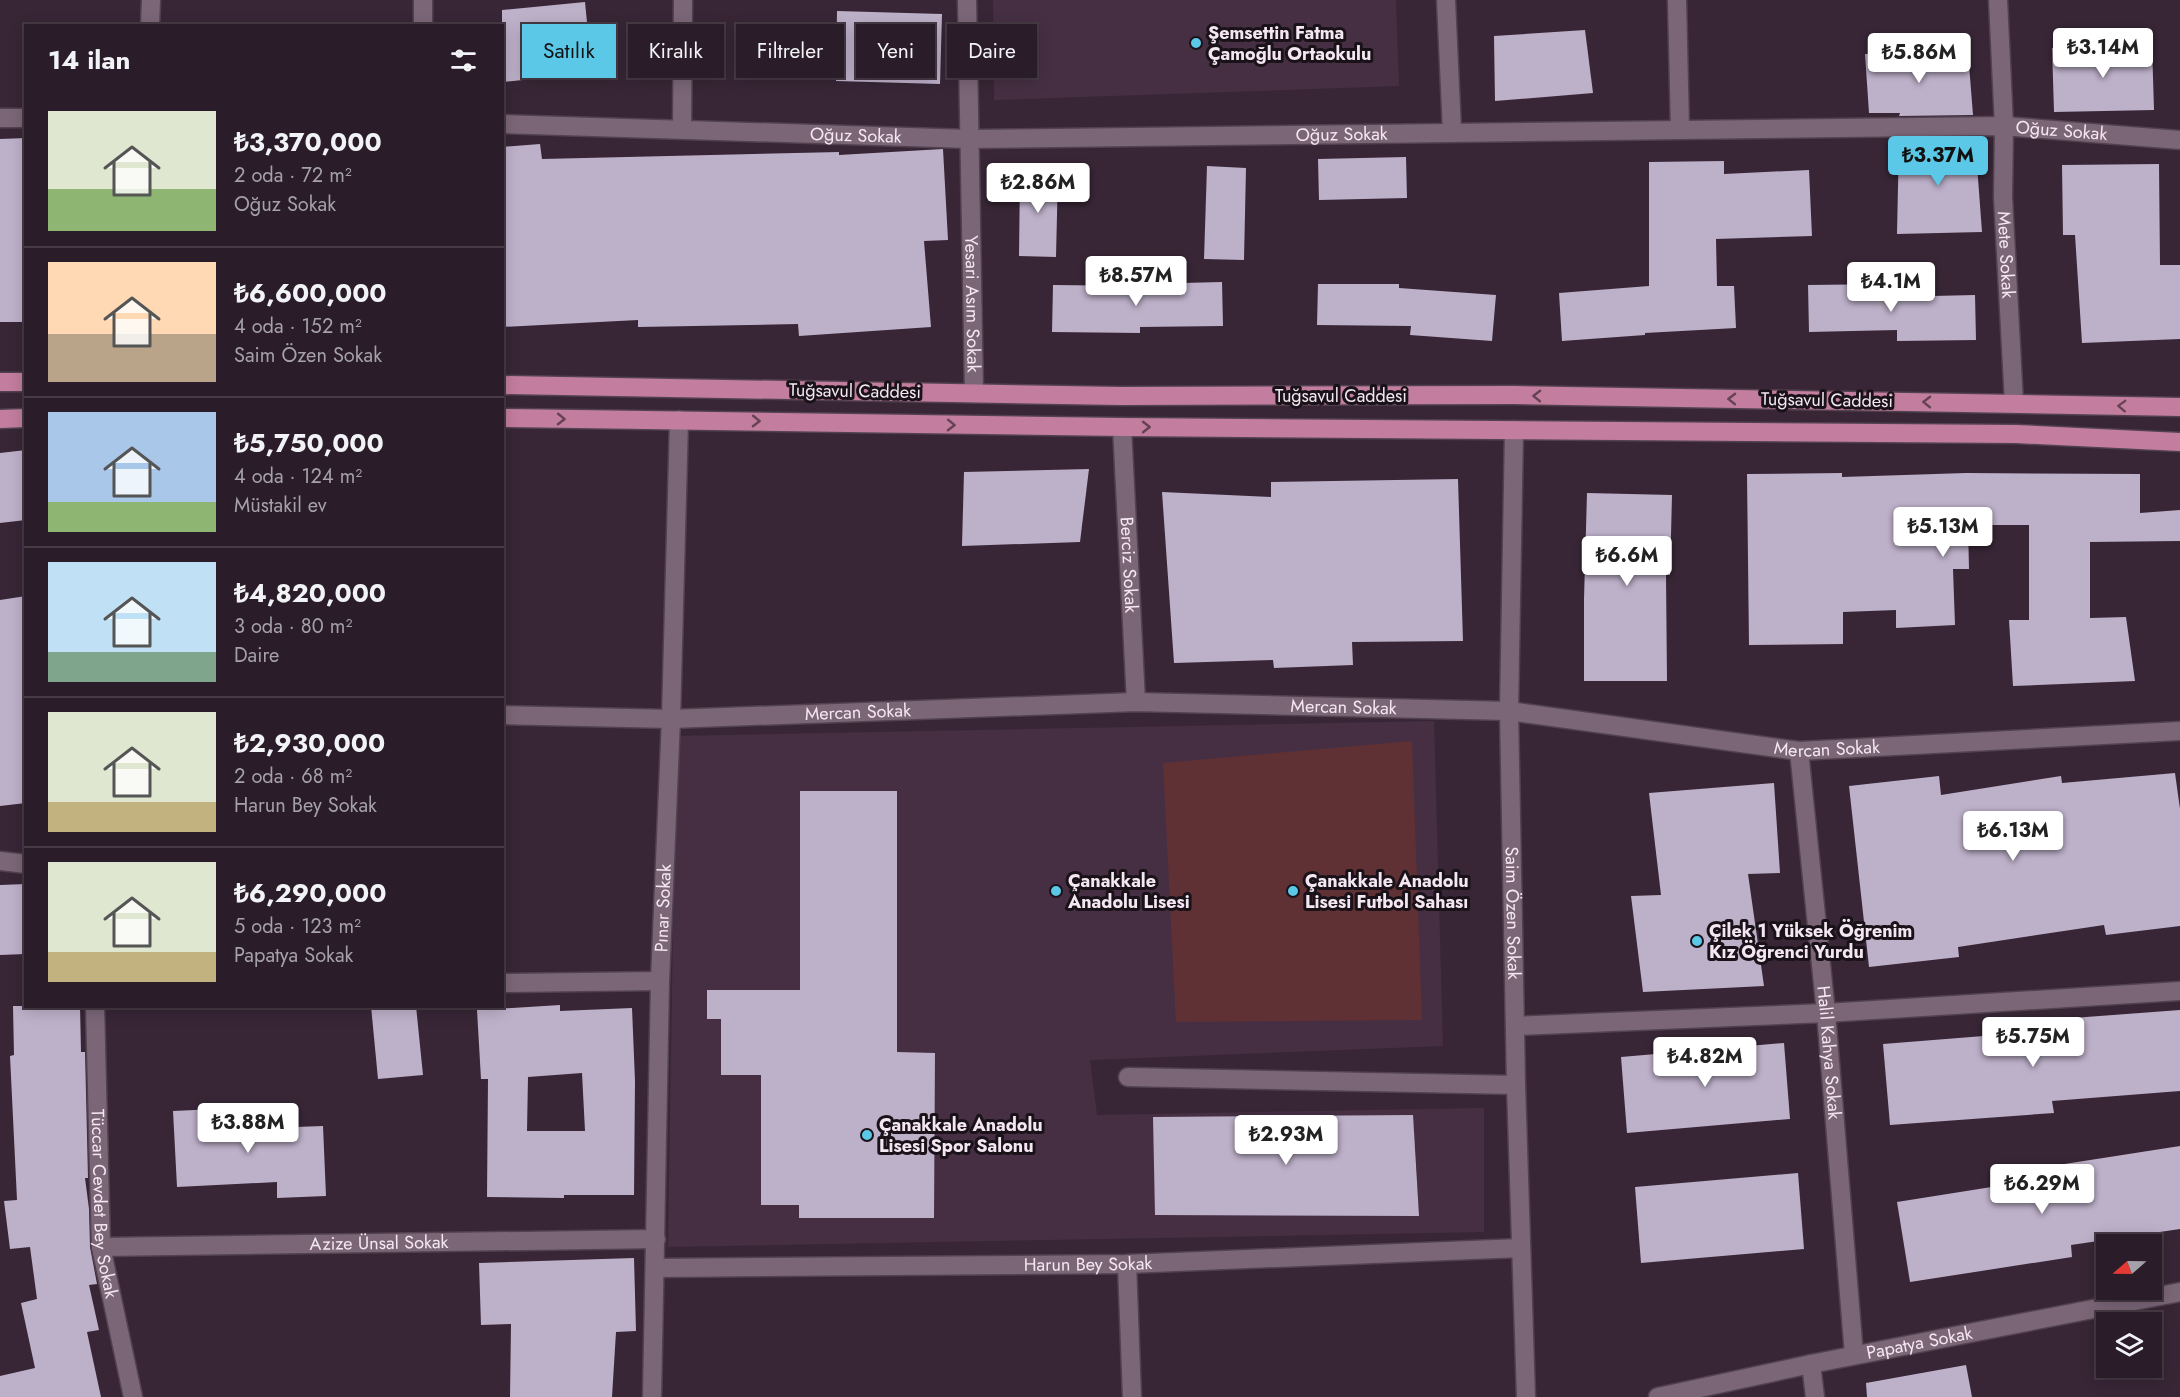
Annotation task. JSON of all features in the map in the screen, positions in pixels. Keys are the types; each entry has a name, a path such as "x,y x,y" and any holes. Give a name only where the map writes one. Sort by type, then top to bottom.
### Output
{"main road":[{"path":"0,382 24,382"},
{"name":"Tuğsavul Caddesi","path":"504,385 1121,396 1515,395 2180,407"},
{"path":"0,419 24,418"},
{"path":"504,418 1122,427 2016,434 2180,442"}],"street":[{"path":"150,24 152,0"},
{"path":"423,0 423,24"},
{"path":"681,128 683,0"},
{"name":"Yesari Asım Sokak","path":"967,0 974,393"},
{"path":"1446,0 1452,131"},
{"path":"1677,0 1680,129"},
{"name":"Mete Sokak","path":"1998,0 2004,126 2003,197 2014,403"},
{"path":"0,118 24,118"},
{"name":"Oğuz Sokak","path":"504,123 969,139 1452,131 2004,126 2180,140"},
{"name":"Pınar Sokak","path":"652,1397 660,981 671,719 679,420"},
{"name":"Berciz Sokak","path":"1122,427 1136,702"},
{"name":"Saim Özen Sokak","path":"1514,430 1509,711 1516,1085 1526,1397"},
{"name":"Mercan Sokak","path":"504,715 671,719 1136,702 1509,711 1799,751 2180,731"},
{"name":"Halil Kahya Sokak","path":"1799,751 1826,1013 1854,1355"},
{"path":"0,861 24,864"},
{"path":"504,983 660,981"},
{"path":"1515,1026 1826,1013 2180,990"},
{"name":"Tüccar Cevdet Bey Sokak","path":"95,1008 101,1247 134,1397"},
{"path":"1128,1077 1516,1085"},
{"name":"Azize Ünsal Sokak","path":"101,1247 656,1239"},
{"name":"Harun Bey Sokak","path":"656,1268 1127,1264 1521,1248"},
{"path":"1127,1264 1132,1397"},
{"name":"Papatya Sokak","path":"1658,1397 1854,1355 2180,1293"},
{"path":"1811,1364 1815,1397"}],"shaded area":[{"name":"Şemsettin Fatma Çamoğlu Ortaokulu","path":"993,0 1396,0 1399,86 994,100 994,78 1037,78 1037,24 993,24"},
{"name":"Çanakkale Anadolu Lisesi","path":"1434,721 1443,1046 1090,1060 1097,1115 1484,1108 1484,1232 668,1247 676,736"},
{"name":"Çanakkale Anadolu Lisesi Futbol Sahası","path":"1412,741 1422,1020 1176,1022 1163,763"}],"building":[{"path":"585,2 587,24 522,24 522,78 542,78 504,82 504,24 502,24 502,10"},
{"path":"837,11 942,14 940,84 836,81 836,78 844,78 844,24 837,24"},
{"path":"1585,30 1593,93 1495,101 1494,36"},
{"path":"2152,45 2154,110 2054,112 2052,48"},
{"path":"1968,52 1973,115 1899,116 1900,113 1869,113 1865,54"},
{"path":"24,138 24,322 0,322 0,139"},
{"path":"1975,138 1982,232 1897,234 1899,139"},
{"path":"540,144 542,159 839,152 839,155 943,149 948,240 924,241 931,327 799,336 798,324 638,327 638,320 504,327 504,147"},
{"path":"1406,157 1407,198 1319,200 1318,159"},
{"path":"1724,161 1724,174 1809,170 1812,236 1716,239 1717,286 1734,286 1736,328 1562,341 1559,293 1649,286 1649,162"},
{"path":"2159,164 2160,265 2180,265 2180,339 2082,343 2075,235 2063,235 2062,165"},
{"path":"1207,166 1246,168 1244,260 1204,259"},
{"path":"1020,172 1058,173 1056,257 1019,256"},
{"path":"1222,282 1223,326 1140,327 1140,333 1052,332 1053,285 1143,286 1143,284"},
{"path":"1318,284 1399,284 1399,288 1496,295 1492,341 1410,335 1411,326 1317,325"},
{"path":"1889,284 1889,297 1975,295 1976,340 1897,341 1897,330 1809,332 1808,285"},
{"path":"24,450 24,520 0,523 0,453"},
{"path":"1089,469 1080,542 962,546 964,472"},
{"path":"1842,473 1842,477 1966,473 2140,474 2140,513 2180,510 2180,541 2090,542 2090,618 2126,617 2135,681 2013,686 2009,620 2029,620 2029,525 1968,525 1969,569 1953,569 1955,625 1896,628 1896,610 1843,612 1843,644 1749,645 1747,474"},
{"path":"1458,479 1463,641 1352,642 1353,665 1274,668 1273,660 1174,663 1162,492 1271,497 1271,482"},
{"path":"1587,493 1672,495 1670,575 1666,575 1667,681 1584,681"},
{"path":"24,596 24,803 0,806 0,600"},
{"path":"2175,773 2180,809 2180,926 2106,935 2104,925 1958,947 1959,957 1869,967 1849,786 1939,776 1941,795 2061,776 2062,783"},
{"path":"1774,783 1780,873 1748,874 1764,986 1643,992 1631,896 1661,895 1649,793"},
{"path":"800,791 897,791 897,1052 935,1053 934,1218 799,1218 799,1205 761,1205 761,1075 721,1075 721,1019 707,1019 707,990 800,990"},
{"path":"24,884 24,954 0,955 0,885"},
{"path":"560,1005 560,1011 632,1008 635,1081 634,1195 564,1195 564,1198 487,1197 488,1079 481,1079 477,1010","holes":["582,1073 585,1131 527,1131 528,1077"]},
{"path":"13,1006 80,1008 81,1052 85,1052 88,1178 85,1178 90,1247 97,1284 89,1285 99,1330 87,1332 101,1397 0,1397 0,1376 35,1368 21,1303 37,1299 30,1247 10,1249 4,1201 17,1200 10,1056 14,1055"},
{"path":"371,1008 416,1008 423,1075 378,1079"},
{"path":"2180,1010 2180,1091 2052,1101 2054,1113 1890,1125 1883,1044 2047,1031 2046,1020"},
{"path":"1784,1043 1790,1119 1627,1133 1621,1057"},
{"path":"238,1108 239,1129 323,1126 326,1196 277,1198 277,1182 177,1187 173,1111"},
{"path":"1413,1115 1419,1216 1155,1215 1153,1117"},
{"path":"2180,1146 2180,1229 2146,1234 2096,1234 2096,1241 2071,1245 2072,1257 1910,1282 1897,1202 2060,1176 2058,1165"},
{"path":"1798,1173 1804,1249 1641,1263 1635,1187"},
{"path":"634,1258 636,1331 616,1332 612,1397 510,1397 511,1324 481,1325 479,1263"},
{"path":"1966,1365 1972,1397 1867,1397 1866,1383"}],"place":[{"name":"Şemsettin Fatma Çamoğlu Ortaokulu","path":"1196,43"},
{"name":"Çanakkale Anadolu Lisesi","path":"1056,891"},
{"name":"Çanakkale Anadolu Lisesi Futbol Sahası","path":"1293,891"},
{"name":"Çilek 1 Yüksek Öğrenim Kız Öğrenci Yurdu","path":"1697,941"},
{"name":"Çanakkale Anadolu Lisesi Spor Salonu","path":"867,1135"}]}
